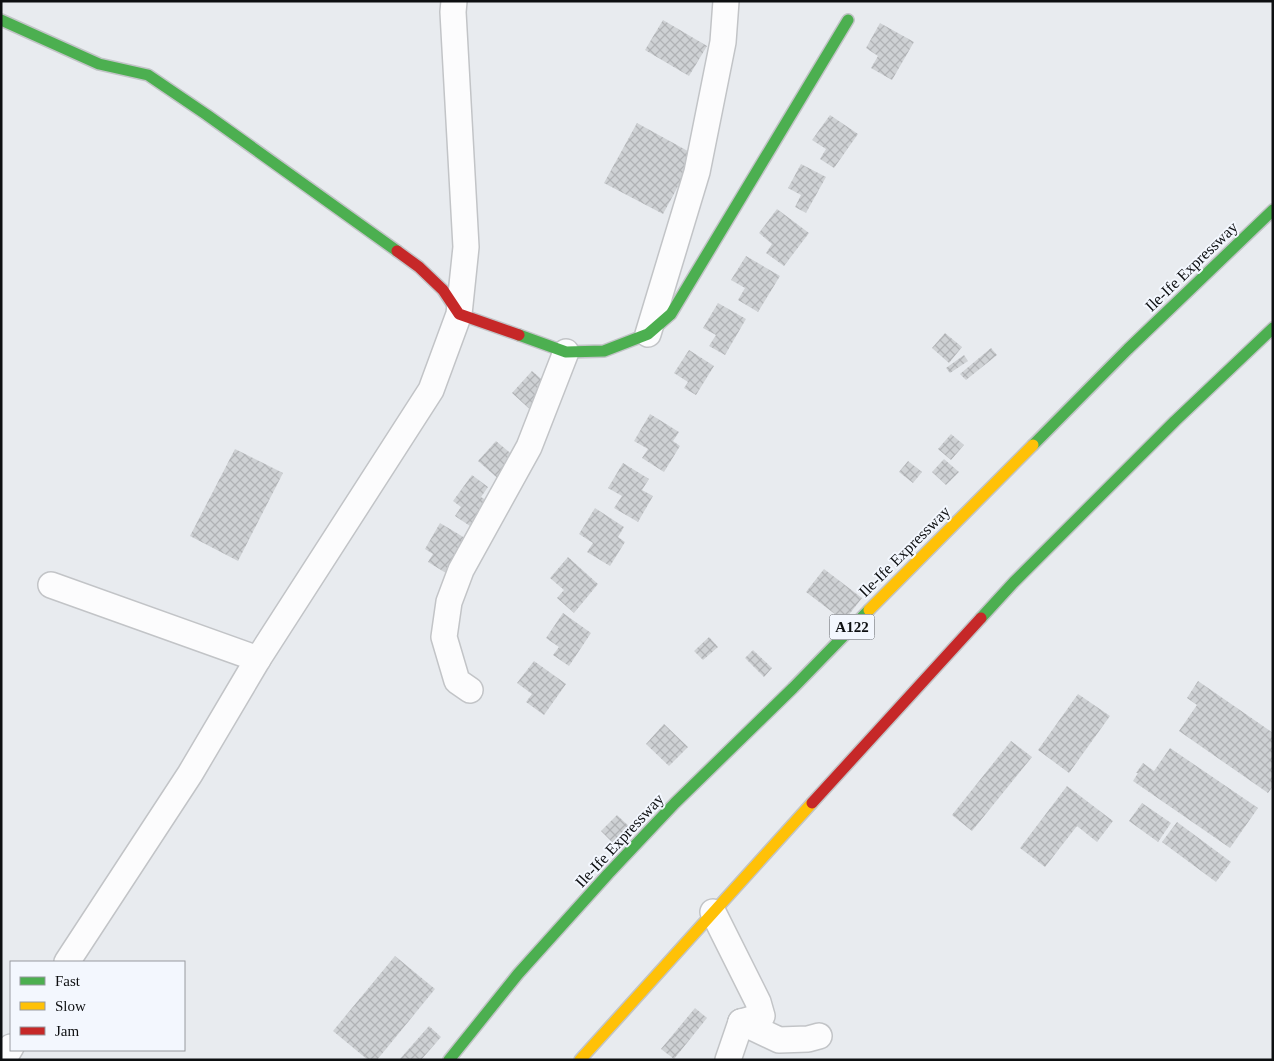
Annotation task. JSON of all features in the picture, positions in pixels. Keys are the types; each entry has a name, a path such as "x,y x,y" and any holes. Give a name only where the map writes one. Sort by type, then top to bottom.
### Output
{"main road":[{"path":"1,20 99,64 148,75 420,267 443,290 459,314 566,352 604,351 648,334 671,314 848,20"},
{"name":"Ile-Ife Expressway","path":"449,1060 518,974 608,874 675,804 793,688 1114,363 1273,210"},
{"path":"580,1060 1014,582 1168,428 1273,328"}],"street":[{"path":"68,961 190,774 258,659 430,390 459,314 466,247 453,12 454,1"},
{"path":"648,334 697,172 723,42 726,1"},
{"path":"470,690 457,681 444,637 449,602 461,570 529,447 566,352"},
{"path":"51,585 258,659"},
{"path":"713,912 758,1002 762,1016 741,1022"},
{"path":"741,1022 779,1040 808,1039 819,1036"},
{"path":"728,1060 741,1022"},
{"path":"3,1060 10,1049"}],"building":[{"path":"663,20 707,46 689,76 645,50"},
{"path":"880,23 914,42 892,80 871,68 878,56 866,48"},
{"path":"830,115 858,134 834,168 820,159 826,149 812,140"},
{"path":"637,123 695,155 663,214 604,183"},
{"path":"801,164 826,177 806,213 795,207 801,195 788,188"},
{"path":"777,209 809,233 784,266 766,253 772,244 759,233"},
{"path":"746,256 780,276 758,312 738,300 745,288 731,280"},
{"path":"718,303 746,319 725,355 709,346 716,335 703,328"},
{"path":"945,333 962,347 949,363 932,348"},
{"path":"991,348 997,355 966,380 960,374"},
{"path":"689,350 714,366 696,395 684,388 688,382 674,373"},
{"path":"964,355 968,361 950,373 946,368"},
{"path":"532,371 554,390 534,413 512,393"},
{"path":"650,414 679,432 673,441 680,446 664,472 642,458 648,449 634,441"},
{"path":"951,434 964,445 951,460 938,449"},
{"path":"496,441 528,468 510,489 478,461"},
{"path":"235,449 283,473 238,561 190,536"},
{"path":"944,459 959,472 946,485 932,472"},
{"path":"908,461 922,472 913,483 899,472"},
{"path":"623,463 649,479 642,490 653,496 638,522 614,508 622,496 608,488"},
{"path":"472,475 488,487 481,497 491,503 473,528 455,516 461,507 453,501"},
{"path":"595,508 624,527 618,537 625,542 610,566 587,552 593,543 579,534"},
{"path":"440,523 465,538 454,578 428,562 433,554 425,549"},
{"path":"568,557 598,584 574,613 557,598 564,590 550,578"},
{"path":"824,569 862,598 844,621 806,592"},
{"path":"563,613 591,633 569,666 553,655 559,647 546,638"},
{"path":"709,637 718,647 703,660 694,651"},
{"path":"753,650 772,668 764,677 745,658"},
{"path":"534,661 566,684 544,715 526,702 532,694 517,683"},
{"path":"1198,681 1273,733 1273,786 1268,793 1179,731 1197,705 1187,698"},
{"path":"1078,694 1110,716 1069,773 1038,750"},
{"path":"664,724 688,747 669,766 646,744"},
{"path":"1011,741 1032,757 972,831 952,815"},
{"path":"1170,748 1258,808 1230,848 1133,781 1143,763 1154,771"},
{"path":"1067,786 1113,821 1097,842 1077,826 1045,867 1020,848"},
{"path":"1142,803 1171,823 1158,842 1129,821"},
{"path":"617,815 633,830 617,847 601,831"},
{"path":"1177,822 1231,862 1216,882 1162,842"},
{"path":"395,956 435,989 377,1060 368,1060 333,1031"},
{"path":"695,1008 707,1018 674,1059 661,1049"},
{"path":"429,1026 441,1037 421,1060 399,1060"}],"traffic: fast":[{"path":"1,20 99,64 148,75 397,251"},
{"path":"519,335 566,352 604,351 648,334 671,314 848,20"},
{"path":"1033,445 1128,349 1273,210"},
{"path":"981,618 1014,582 1175,421 1273,328"},
{"path":"449,1060 518,974 608,874 675,803 793,688 869,610"}],"traffic: slow":[{"path":"869,610 1033,445"},
{"path":"580,1060 812,803"}],"traffic: jam":[{"path":"397,251 419,267 443,290 459,314 519,335"},
{"path":"812,803 981,618"}]}
